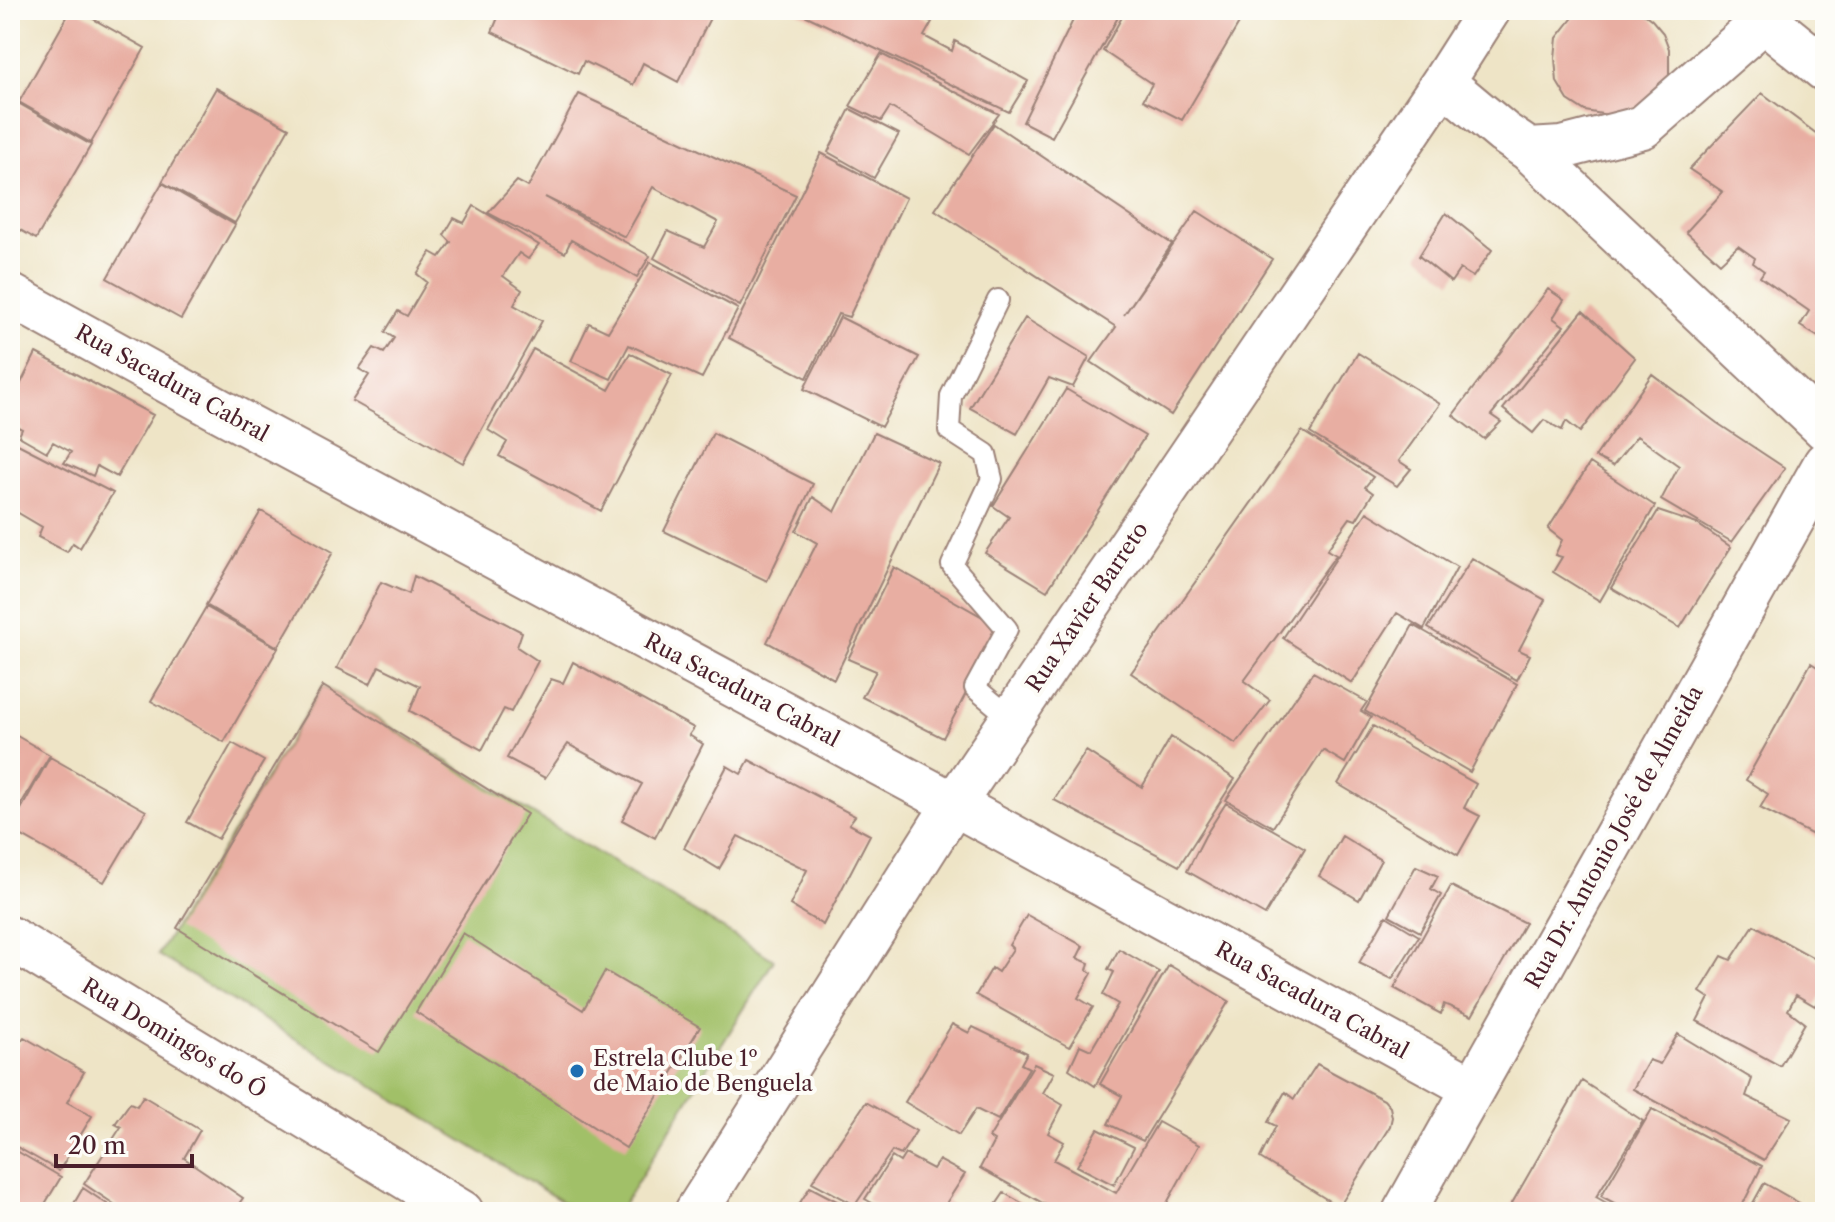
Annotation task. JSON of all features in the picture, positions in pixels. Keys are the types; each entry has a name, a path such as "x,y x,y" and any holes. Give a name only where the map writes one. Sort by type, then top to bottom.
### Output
{"street":[{"name":"Rua Xavier Barreto","path":"696,1212 954,804 1489,10"},
{"path":"1529,150 1562,148 1643,127 1759,15 1825,69"},
{"path":"1443,82 1529,150 1825,429"},
{"name":"Rua Sacadura Cabral","path":"10,295 1473,1088"},
{"name":"Rua Dr. Antonio José de Almeida","path":"1404,1212 1825,463"},
{"name":"Rua Domingos do Ó","path":"10,938 462,1212"}],"lane":[{"path":"998,300 951,396 949,430 986,454 992,479 952,565 1007,629 975,688 1012,719"}],"green space":[{"path":"323,686 774,960 619,1212 579,1212 158,955"}],"building":[{"path":"71,10 77,10 145,48 91,143 19,102"},
{"path":"501,10 714,10 678,82 643,63 633,85 584,61 578,74 492,32"},
{"path":"794,10 905,10 932,22 924,36 952,51 955,41 1028,81 1009,112"},
{"path":"1078,10 1122,10 1052,137 1023,122"},
{"path":"1126,10 1247,10 1182,120 1143,100 1152,84 1103,51"},
{"path":"1579,10 1639,10 1663,33 1669,49 1669,76 1654,105 1608,115 1585,111 1568,100 1557,82 1557,38"},
{"path":"881,54 999,114 969,154 890,107 881,121 850,106"},
{"path":"216,88 289,128 235,223 162,182"},
{"path":"1762,93 1825,140 1825,341 1800,326 1809,311 1760,277 1764,271 1753,263 1755,258 1738,246 1720,263 1686,232 1723,192 1689,169"},
{"path":"579,94 796,195 740,306 654,258 668,231 704,247 718,222 653,187 625,237 545,197 650,256 637,277 571,240 565,253 488,213 517,181 528,187"},
{"path":"18,103 91,145 36,239 10,224 10,117"},
{"path":"850,109 899,134 874,178 828,152"},
{"path":"994,124 1172,244 1124,315 1197,211 1272,259 1171,415 1091,362 1116,327 935,210"},
{"path":"821,153 906,198 849,317 838,314 807,378 729,338"},
{"path":"162,183 235,225 181,319 107,278"},
{"path":"474,206 539,245 528,259 519,253 503,276 522,290 514,305 542,321 463,463 352,401 369,375 359,369 374,348 384,353 394,338 385,332 398,311 407,316 427,282 417,274 431,252 440,257 451,242 444,235 454,218 464,223"},
{"path":"1446,213 1492,250 1473,277 1460,269 1451,282 1419,256"},
{"path":"650,262 738,309 702,378 629,345 611,379 571,361 589,323 608,332"},
{"path":"1548,289 1564,300 1553,318 1564,326 1491,415 1501,422 1484,439 1453,415"},
{"path":"1583,311 1635,358 1580,432 1566,421 1562,430 1544,420 1533,433 1503,409"},
{"path":"840,317 919,357 881,427 804,389"},
{"path":"1025,318 1089,357 1073,387 1049,378 1017,434 970,408"},
{"path":"533,349 609,390 630,353 672,375 601,511 499,456 507,442 488,430"},
{"path":"36,353 153,415 117,477 97,466 93,476 64,463 71,452 53,442 47,452 19,436 22,429 10,423 10,405"},
{"path":"1358,353 1440,404 1399,461 1411,469 1397,486 1310,433"},
{"path":"1652,374 1717,423 1785,468 1732,542 1661,500 1679,466 1637,436 1613,466 1595,457"},
{"path":"1066,389 1145,436 1047,591 985,553 1009,517 993,506"},
{"path":"1302,431 1373,477 1365,487 1373,493 1356,520 1350,518 1327,550 1336,555 1244,681 1270,700 1236,744 1131,673"},
{"path":"713,433 813,484 767,581 664,531"},
{"path":"874,433 939,463 834,679 767,642 817,543 796,531 813,497 835,512"},
{"path":"10,440 113,493 80,548 73,543 67,552 38,537 42,527 10,508"},
{"path":"1590,463 1655,506 1600,601 1553,572 1562,557 1555,555 1562,540 1548,529"},
{"path":"261,511 333,552 278,647 206,605"},
{"path":"1658,511 1697,524 1731,547 1680,628 1611,588"},
{"path":"1367,512 1457,567 1424,629 1397,613 1352,683 1283,638"},
{"path":"1472,558 1545,600 1519,650 1530,655 1517,680 1428,628"},
{"path":"894,567 1000,627 943,738 862,697 876,671 848,659"},
{"path":"414,576 522,632 517,647 538,661 511,712 504,709 482,750 410,711 420,686 379,666 370,684 337,668 381,582 409,594"},
{"path":"206,607 278,648 224,742 151,701"},
{"path":"1413,625 1517,684 1470,772 1365,711"},
{"path":"573,662 694,728 689,735 703,744 655,838 622,820 642,784 568,744 545,778 507,758 551,679 563,683"},
{"path":"1811,663 1825,672 1825,841 1760,808 1768,794 1746,780"},
{"path":"1313,672 1367,702 1361,711 1371,717 1345,763 1323,750 1273,827 1226,800"},
{"path":"323,686 527,814 379,1052 177,928"},
{"path":"1373,726 1476,784 1464,808 1480,816 1458,855 1338,784"},
{"path":"10,732 50,755 10,823"},
{"path":"1171,737 1235,779 1179,866 1054,800 1086,751 1142,787"},
{"path":"232,743 264,761 218,839 187,822"},
{"path":"50,757 146,811 104,882 10,829"},
{"path":"749,760 855,816 849,824 870,835 823,925 790,905 807,870 738,836 719,869 684,848 727,766 741,774"},
{"path":"1226,803 1305,848 1265,915 1187,871"},
{"path":"1342,836 1381,860 1359,900 1319,876"},
{"path":"1416,866 1438,876 1431,889 1441,895 1420,932 1389,915"},
{"path":"1451,886 1525,923 1472,1016 1444,1004 1441,1014 1394,988"},
{"path":"1027,915 1083,946 1077,958 1089,963 1087,970 1092,973 1078,998 1093,1007 1069,1047 976,995 992,968 998,972 1013,949 1009,945"},
{"path":"1386,916 1419,936 1392,979 1359,963"},
{"path":"1754,925 1825,964 1825,988 1815,1006 1796,995 1788,1010 1805,1023 1780,1066 1697,1021 1709,998 1700,992 1722,956 1731,960"},
{"path":"463,933 583,1010 605,971 700,1027 626,1148 416,1012"},
{"path":"1119,949 1159,972 1095,1086 1069,1069 1080,1045 1091,1050 1118,1004 1103,995 1114,972 1108,969"},
{"path":"1169,965 1229,1001 1143,1141 1108,1124 1122,1096 1100,1084"},
{"path":"952,1024 969,1033 973,1027 1027,1053 1021,1064 1029,1068 998,1120 976,1109 959,1135 905,1102"},
{"path":"1678,1034 1752,1079 1746,1096 1791,1118 1764,1160 1633,1089 1649,1060 1660,1064"},
{"path":"24,1037 84,1072 67,1102 92,1116 59,1171 10,1143 10,1055"},
{"path":"1034,1064 1054,1073 1043,1093 1063,1105 1048,1133 1064,1142 1054,1160 1116,1193 1158,1122 1199,1145 1162,1212 1059,1212 980,1168 994,1141 989,1138"},
{"path":"1317,1064 1384,1100 1390,1107 1392,1117 1390,1126 1339,1207 1260,1158 1276,1126 1268,1122 1285,1092 1294,1099"},
{"path":"1582,1081 1643,1121 1596,1197 1612,1206 1608,1212 1507,1212"},
{"path":"143,1096 200,1130 184,1158 243,1198 233,1212 126,1212 84,1184 121,1127 115,1124 130,1103 137,1106"},
{"path":"866,1102 916,1131 901,1155 892,1151 855,1205 812,1182"},
{"path":"1652,1109 1762,1166 1739,1212 1631,1212 1601,1196"},
{"path":"1098,1129 1134,1147 1114,1185 1077,1166"},
{"path":"10,1147 61,1177 40,1212 21,1212 10,1206"},
{"path":"905,1154 933,1169 939,1160 965,1174 947,1202 962,1212 888,1212 865,1199 892,1157 900,1162"},
{"path":"1764,1183 1815,1212 1748,1212"},
{"path":"810,1187 852,1209 849,1212 794,1212"},
{"path":"83,1188 119,1212 69,1212"},
{"path":"1004,1193 1038,1212 991,1212"}],"place":[{"name":"Estrela Clube 1º de Maio de Benguela","path":"577,1071"}]}
